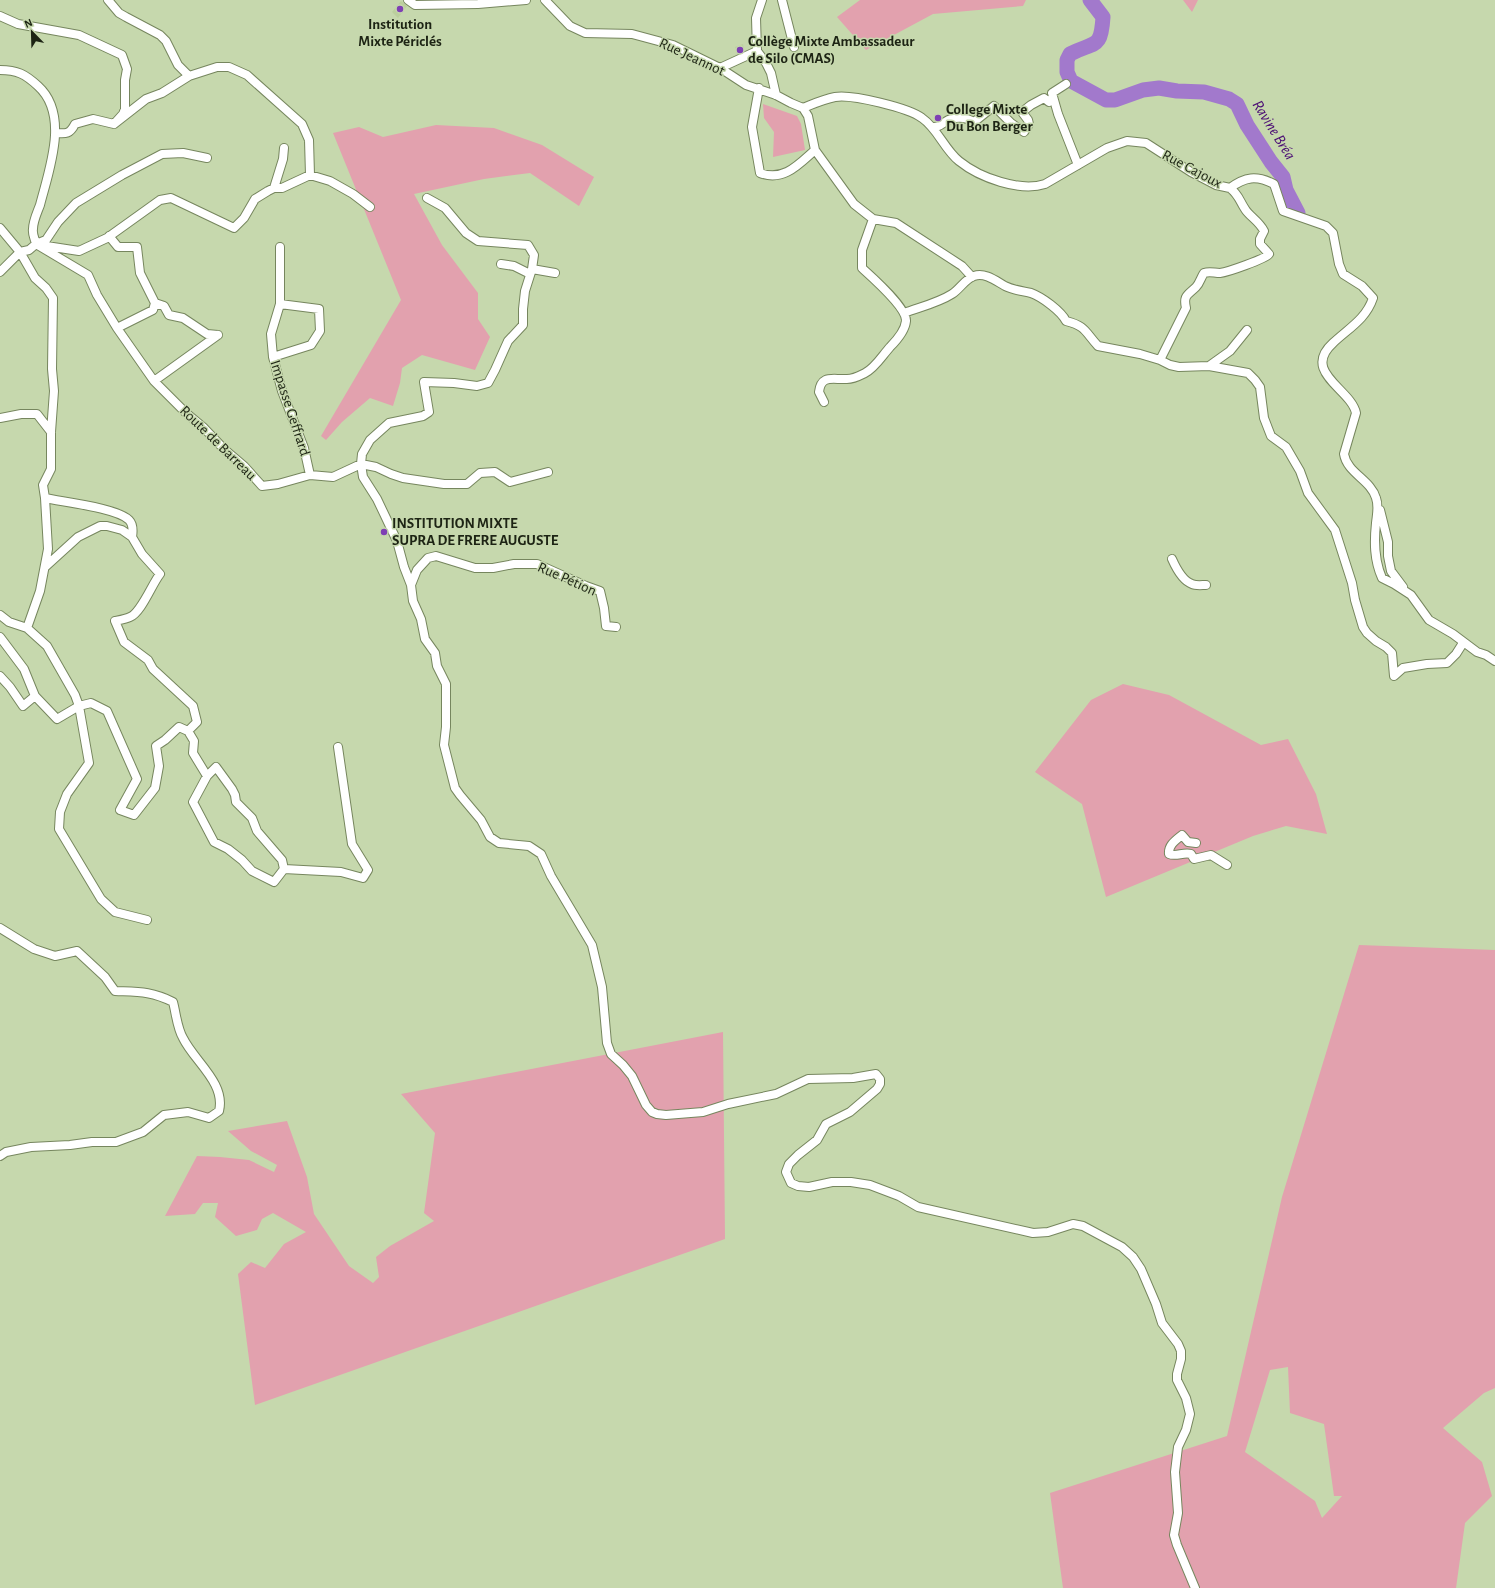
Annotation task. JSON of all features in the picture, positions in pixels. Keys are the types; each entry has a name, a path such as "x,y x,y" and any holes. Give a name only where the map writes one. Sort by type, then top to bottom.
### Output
{"street":[{"path":"408,0 415,5 478,4 526,0"},
{"name":"Rue Jeannot","path":"545,0 570,26 585,33 632,34 673,45 720,68 746,85 776,94 803,108"},
{"path":"762,0 756,18 757,51 771,73 776,94"},
{"path":"782,0 794,46"},
{"path":"110,1 120,13 160,35 166,41 178,65 188,76"},
{"path":"0,16 18,24 79,35 122,55 127,69 125,80 125,109 123,114 114,124"},
{"path":"720,68 757,51"},
{"path":"56,133 67,134 71,131 75,124 92,119 114,124 146,100 162,93 188,76 216,67 229,67 246,75 302,124 309,140 310,175"},
{"path":"0,70 14,70 28,77 41,89 50,101 56,133 49,171 33,229 36,244"},
{"path":"1066,84 1052,93 1064,131 1078,165"},
{"path":"758,88 752,127 760,173 766,175 789,172 815,150"},
{"name":"Rue Cajoux","path":"803,108 835,97 853,96 910,111 922,117 934,127 959,161 979,173 1006,183 1036,187 1045,184 1107,148 1127,141 1146,143 1191,172 1216,185 1230,188 1239,182 1254,177 1265,179 1274,184 1283,211 1326,226 1334,234 1339,264 1343,274 1362,286 1373,298 1369,308 1360,319 1324,352 1323,365 1328,378 1355,407 1356,413 1344,454 1345,461 1368,485 1376,497 1378,506 1375,537 1377,568 1382,578 1411,595 1429,620 1453,634 1477,652 1495,661"},
{"path":"934,127 940,127 946,122 955,118 967,118 974,122 994,106 1011,123 1024,132 1029,124 1022,112 1044,98 1049,102 1053,97"},
{"path":"803,108 808,116 815,150 854,204 873,220 896,223 962,266 972,277"},
{"path":"274,188 283,159 284,148"},
{"path":"0,272 20,252 29,250 36,244 46,240 58,222 76,203 122,175 162,154 183,153 207,158"},
{"path":"36,244 79,251 109,236 160,200 167,198 171,198 234,228 244,218 256,199 274,188 282,188 310,175 330,181 370,207"},
{"path":"1160,360 1186,308 1185,297 1196,287 1204,272 1209,271 1220,273 1257,261 1269,254 1260,244 1260,239 1264,231 1262,226 1245,210 1242,201 1230,188"},
{"path":"428,198 445,208 466,233 478,241 528,245 534,254 531,272 525,291 523,325 508,341 488,383 477,386 454,383 424,382 429,412 423,416 389,423 370,440 362,454 361,464 363,477 377,499 397,541 404,567 411,585 413,601 421,619 425,639 435,653 437,666 446,684 446,727 444,745 456,788 481,820 490,837 499,843 529,846 541,854 551,876 592,946 602,987 607,1043 611,1054 632,1076 646,1105 652,1112 666,1115 703,1112 728,1104 776,1094 808,1079 853,1078 876,1074 880,1079 880,1084 877,1089 850,1112 826,1124 817,1140 789,1164 786,1172 791,1183 798,1186 809,1187 832,1182 851,1182 870,1185 899,1196 918,1207 1032,1233 1048,1232 1073,1224 1083,1226 1122,1247 1132,1257 1141,1269 1149,1285 1162,1323 1178,1344 1181,1351 1181,1359 1176,1374 1177,1380 1186,1398 1190,1414 1186,1430 1178,1447 1175,1472 1178,1513 1174,1535 1195,1588"},
{"path":"824,402 819,392 820,385 825,380 856,378 867,372 899,337 905,326 906,320 904,313 887,292 862,268 862,250 873,220"},
{"path":"0,228 20,252 35,278 46,288 53,298 52,370 54,391 51,432 52,469 43,485 48,549 40,590 27,628"},
{"path":"109,236 118,247 138,246 140,273 155,303 153,310 117,328"},
{"name":"Route de Barreau","path":"36,244 88,275 97,296 117,328 154,381 224,449 244,466 262,486 278,484 310,475 333,477 361,464"},
{"name":"Impasse Geffrard","path":"280,247 280,304 271,334 273,357 282,391 304,448 310,475"},
{"path":"501,264 514,266 531,272 555,273"},
{"path":"904,313 953,293 972,277 978,275 998,281 1004,286 1033,294 1040,298 1062,313 1066,321 1078,324 1098,346 1140,354 1179,367 1209,366 1248,373 1260,387 1264,418 1271,436 1286,447 1300,471 1308,493 1335,530 1352,583 1355,600 1363,627 1367,633 1386,647 1392,654 1394,676 1403,668 1427,664 1447,664 1456,654 1463,642"},
{"path":"154,381 218,335 207,334 183,318 169,315 164,306 155,303"},
{"path":"273,357 311,345 320,331 320,309 280,304"},
{"path":"1209,366 1230,351 1246,330"},
{"path":"0,418 21,414 37,414 51,432"},
{"path":"361,464 376,467 403,478 444,484 467,484 480,473 495,472 510,482 548,472"},
{"path":"45,498 118,513 130,520 133,529 132,537"},
{"path":"1378,506 1388,542 1388,556 1391,571 1411,595"},
{"path":"45,567 78,537 100,526 107,526 122,530 132,537 142,554 160,574 153,583 143,604 132,617 115,621 124,642 148,660 153,669 193,706 197,722 188,731"},
{"name":"Rue Pétion","path":"411,585 418,570 428,558 436,556 475,568 493,568 514,564 537,564 600,591 606,626 616,627"},
{"path":"1172,559 1178,572 1188,582 1206,586"},
{"path":"0,615 10,622 27,628 47,646 75,695 79,706 89,763 67,794 60,812 59,829 101,899 115,912 147,920"},
{"path":"0,637 24,670 36,696 57,719 79,706 91,703 107,711 137,779 120,810 134,815 154,788 158,766 156,746 179,728 188,731 194,741 193,753 207,776"},
{"path":"0,676 10,687 23,706 36,696"},
{"path":"284,869 341,872 363,878 368,870 352,844 338,747"},
{"path":"216,767 232,789 236,802 252,818 257,831 282,860 284,869 274,882 252,871 242,860 228,849 214,842 193,802 207,776 216,767"},
{"path":"1196,843 1188,842 1182,835 1171,846 1169,854 1173,856 1186,853 1190,854 1194,859 1211,855 1227,865"},
{"path":"0,928 34,949 55,956 77,951 105,977 115,991 147,992 162,996 173,1002 182,1037 216,1086 221,1104 219,1111 209,1118 188,1112 164,1114 143,1132 116,1142 32,1146 6,1152 0,1156"}],"shaded area":[{"path":"860,0 1026,0 1023,6 933,14 866,50 837,17"},
{"path":"1183,0 1198,0 1192,12"},
{"name":"Institution Mixte Périclés","path":"401,1 407,6 398,18 392,12"},
{"name":"Collège Mixte Ambassadeur de Silo (CMAS)","path":"743,44 745,54 739,56 735,47"},
{"path":"763,104 797,116 801,124 805,150 773,157 774,132 764,118"},
{"path":"436,125 494,128 542,145 594,177 579,206 530,173 484,179 414,194 442,245 478,293 478,319 490,337 475,370 422,355 402,368 400,383 393,406 370,398 342,422 326,440 321,436 401,300 333,133 359,127 383,137"},
{"path":"1123,684 1169,695 1261,745 1288,739 1316,794 1327,834 1286,826 1253,836 1106,897 1082,804 1035,772 1091,700"},
{"path":"1359,945 1495,950 1495,1388 1484,1393 1443,1428 1482,1462 1492,1496 1465,1523 1456,1588 1063,1588 1050,1493 1227,1436 1282,1197","holes":["1288,1367 1290,1413 1324,1424 1334,1496 1342,1496 1322,1518 1315,1501 1245,1452 1270,1370"]},
{"path":"723,1032 725,1239 255,1405 238,1274 251,1262 265,1268 284,1244 306,1232 273,1213 262,1219 257,1230 236,1236 215,1217 218,1203 203,1203 195,1214 165,1216 197,1156 249,1160 274,1172 277,1165 251,1151 228,1131 287,1121 307,1177 314,1214 349,1266 373,1283 379,1277 376,1257 390,1246 434,1221 424,1213 435,1133 401,1094"}],"waterway":[{"name":"Ravine Bréa","path":"1090,0 1103,17 1101,35 1095,43 1070,54 1067,60 1067,72 1071,81 1106,100 1115,100 1143,90 1159,88 1177,91 1204,92 1229,99 1237,104 1247,125 1271,162 1283,177 1286,190 1298,213"}],"place":[{"name":"Institution Mixte Périclés","path":"400,9"},
{"name":"Collège Mixte Ambassadeur de Silo (CMAS)","path":"740,50"},
{"name":"College Mixte Du Bon Berger","path":"938,118"},
{"name":"INSTITUTION MIXTE SUPRA DE FRERE AUGUSTE","path":"384,532"}]}
